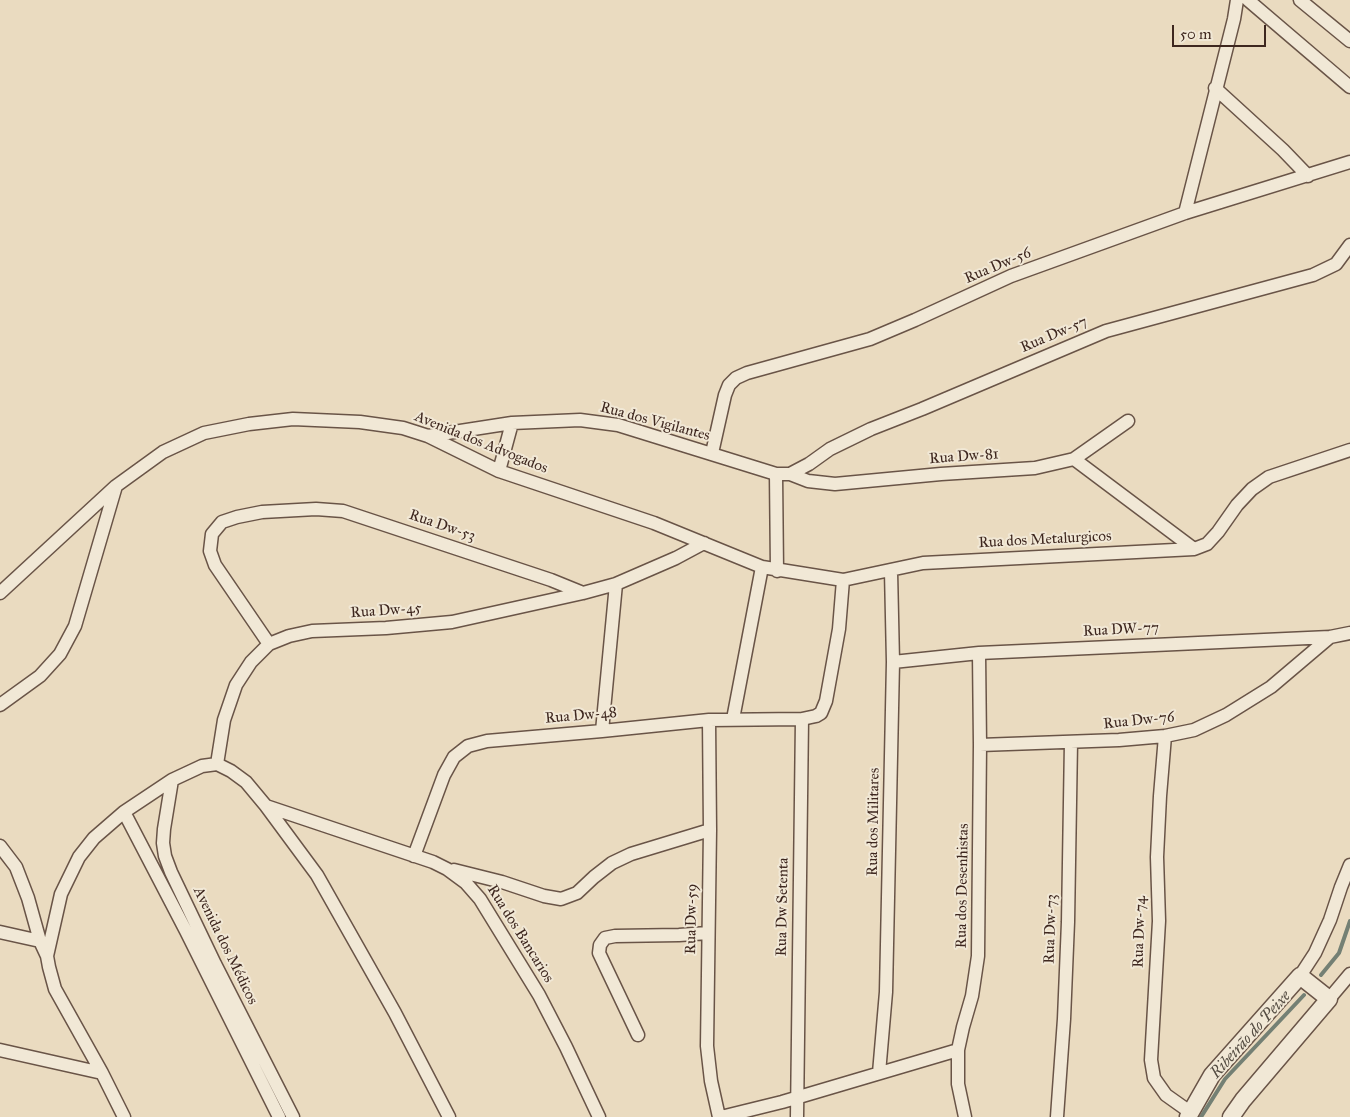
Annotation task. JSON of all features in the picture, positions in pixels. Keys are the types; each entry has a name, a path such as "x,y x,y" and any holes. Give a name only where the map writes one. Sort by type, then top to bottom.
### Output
{"street":[{"path":"1185,213 1215,88 1234,19 1237,0"},
{"path":"1248,0 1350,87"},
{"path":"1300,0 1350,41"},
{"path":"1215,88 1283,150 1308,176"},
{"name":"Rua Dw-56","path":"712,453 725,395 729,386 736,378 870,339 1011,276 1185,213 1350,162"},
{"name":"Rua Dw-57","path":"776,474 790,474 809,464 830,449 871,429 1106,331 1313,275 1336,264 1350,245"},
{"name":"Avenida dos Advogados","path":"0,593 116,486 163,452 204,433 249,424 293,419 360,422 403,428 428,436 499,471 654,523 762,567 777,571 843,580"},
{"name":"Rua dos Vigilantes","path":"428,436 512,423 580,420 618,425 776,474"},
{"name":"Rua Dw-81","path":"790,474 808,482 835,484 941,474 1035,468 1074,459 1128,421"},
{"path":"499,471 512,423"},
{"path":"1074,459 1194,549 1206,544 1218,532 1252,488 1269,477 1350,450"},
{"path":"776,474 777,571"},
{"path":"0,705 40,676 60,654 75,626 116,486"},
{"name":"Rua Dw-53","path":"269,644 215,565 210,551 212,534 222,522 236,517 287,510 316,509 343,511 502,563 583,593"},
{"name":"Rua Dw-45","path":"269,644 289,636 312,631 386,628 452,622 583,593 616,584 676,558 704,542"},
{"name":"Rua dos Metalurgicos","path":"843,580 923,563 1194,549"},
{"path":"733,720 762,567"},
{"name":"Rua dos Militares","path":"879,1073 886,992 894,662 891,570"},
{"name":"Rua Dw-48","path":"414,856 444,775 454,757 468,746 487,741 602,732 709,720 802,719 822,713 826,702 839,629 843,580"},
{"path":"602,732 616,584"},
{"name":"Rua DW-77","path":"894,662 979,652 1330,637 1350,633"},
{"name":"Rua Dw-76","path":"980,745 1165,736 1194,730 1226,715 1271,687 1330,637"},
{"path":"217,764 224,720 236,685 251,662 269,644"},
{"name":"Rua dos Desenhistas","path":"965,1117 958,1084 958,1050 972,996 978,956 979,652"},
{"name":"Rua Dw Setenta","path":"797,1117 802,719"},
{"name":"Rua Dw-59","path":"709,720 710,830 707,1046 711,1081 720,1117"},
{"name":"Rua Dw-74","path":"1165,736 1157,857 1158,921 1150,1060 1154,1078 1166,1095 1189,1114"},
{"name":"Rua Dw-73","path":"1057,1117 1068,922 1071,742"},
{"path":"47,956 61,894 79,857 94,838 124,812 172,780 202,766 217,764 246,782 317,875 395,1013 448,1117"},
{"name":"Avenida dos Médicos","path":"172,780 163,843 170,872 191,928"},
{"name":"Rua dos Bancarios","path":"266,806 433,862 466,882 480,899 538,995 566,1047 599,1117"},
{"name":"Avenida dos Médicos","path":"124,812 191,928 249,1045 279,1117"},
{"path":"446,869 502,882 544,896 561,898 578,893 612,863 630,854 710,830"},
{"path":"0,846 16,867 28,898 40,941 47,956 55,988 124,1117"},
{"path":"1189,1114 1212,1076 1300,976 1316,953 1350,865"},
{"path":"0,932 40,941"},
{"path":"638,1035 599,953 600,945 605,938 616,936 708,933"},
{"path":"1231,1117 1243,1100 1350,974"},
{"path":"1300,976 1329,999"},
{"name":"Avenida dos Médicos","path":"249,1045 293,1117"},
{"path":"0,1050 102,1073"},
{"path":"720,1117 797,1097 958,1050"}],"waterway":[{"name":"Ribeirão do Peixe","path":"1321,975 1339,953 1350,921"},
{"name":"Ribeirão do Peixe","path":"1201,1117 1225,1079 1304,995"}]}
